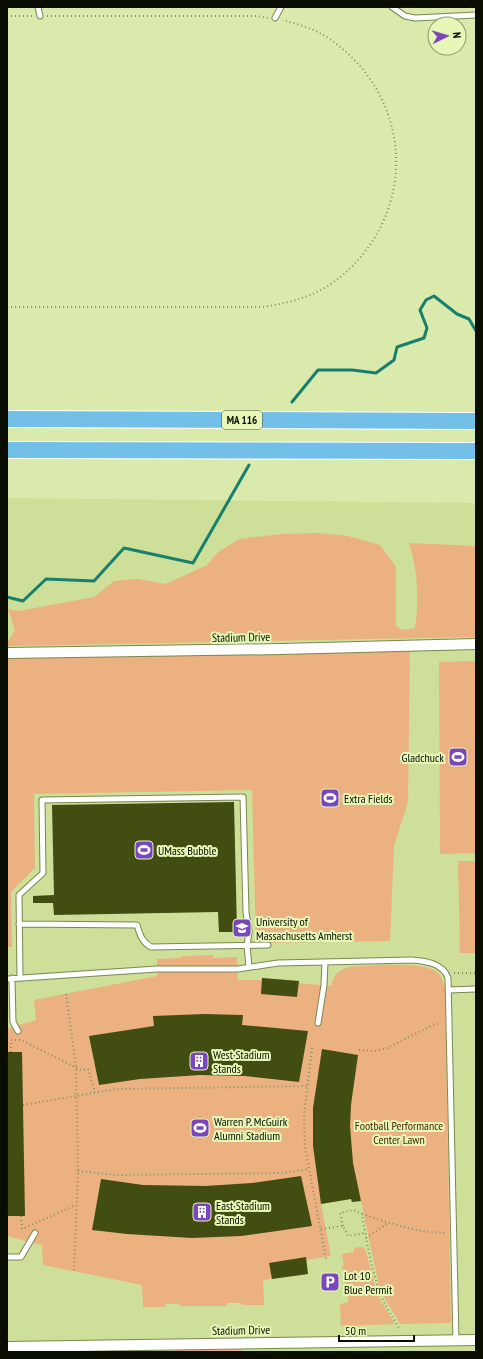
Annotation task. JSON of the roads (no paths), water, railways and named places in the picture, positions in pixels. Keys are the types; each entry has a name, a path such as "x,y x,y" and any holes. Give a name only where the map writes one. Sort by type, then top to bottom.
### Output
{"main road":[{"name":"MA 116","path":"7,419 476,421"},
{"path":"7,450 476,451"}],"street":[{"name":"Stadium Drive","path":"7,653 281,649 476,644"},
{"name":"Stadium Drive","path":"7,1347 262,1347 476,1340"}],"lane":[{"path":"38,7 40,16"},
{"path":"275,18 281,7"},
{"path":"392,7 405,16 415,18 476,15"},
{"path":"20,978 19,896 43,873 42,800 243,798 246,912 249,932 247,946 249,967"},
{"path":"19,924 137,925 144,943 151,947 268,946"},
{"path":"18,1031 13,1022 10,979 157,969 238,969 278,963 424,960 437,965 446,974 448,990 456,1340"},
{"path":"318,1024 324,985 325,962"},
{"path":"448,990 476,989"},
{"path":"7,1257 21,1257 35,1233"}],"waterway":[{"path":"292,402 318,370 352,370 376,373 394,360 397,347 424,338 427,328 420,310 426,300 434,296 457,314 469,319 476,331"},
{"path":"7,597 23,601 46,579 94,581 124,548 193,563 249,465"}],"place":[{"name":"Gladchuck","path":"458,757"},
{"name":"Extra Fields","path":"330,798"},
{"name":"UMass Bubble","path":"144,850"},
{"name":"University of Massachusetts Amherst","path":"242,928"},
{"name":"West Stadium Stands","path":"199,1061"},
{"name":"Warren P. McGuirk Alumni Stadium","path":"200,1128"},
{"name":"East Stadium Stands","path":"202,1212"},
{"name":"Lot 10 Blue Permit","path":"330,1282"}],"park label":[{"name":"Football Performance Center Lawn","path":"399,1132"}]}
